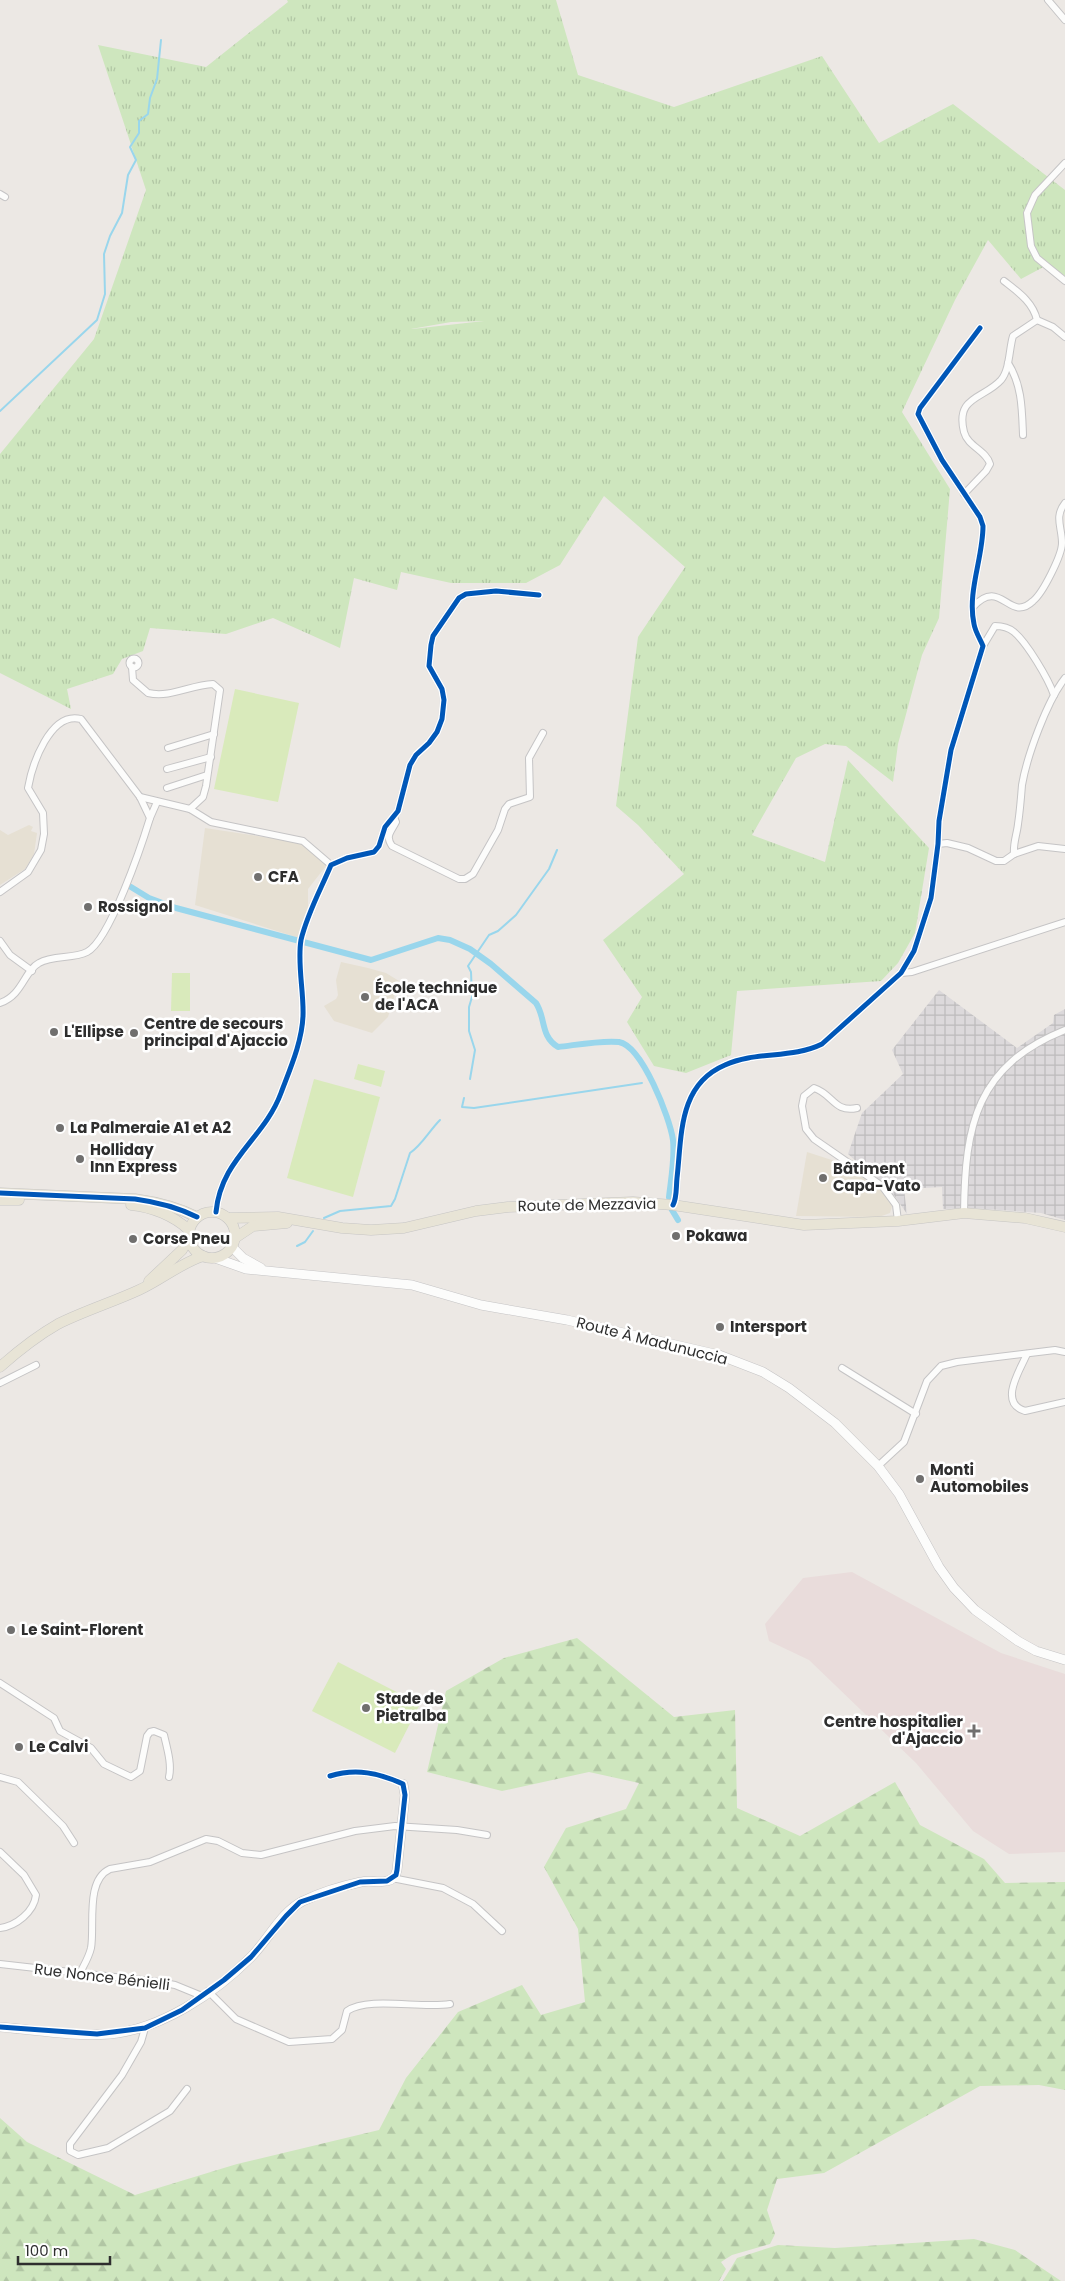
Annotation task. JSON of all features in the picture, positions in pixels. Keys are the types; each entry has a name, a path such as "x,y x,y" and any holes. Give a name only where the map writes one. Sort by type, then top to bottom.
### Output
{"main road":[{"path":"0,1193 135,1199 157,1202 184,1210 197,1217"},
{"path":"0,1200 138,1206 179,1220 189,1234 194,1248 203,1256"},
{"name":"Route de Mezzavia","path":"234,1243 253,1226 281,1223 318,1224 371,1230 404,1228 476,1211 508,1207 633,1202 673,1205 804,1225 898,1221 964,1213 1025,1218 1065,1227"},
{"path":"0,1367 39,1335 60,1323 140,1289 174,1272 189,1260 203,1256 215,1258 228,1252 234,1243 234,1227 228,1218 209,1211 197,1217 182,1250 140,1289"},
{"name":"Route de Mezzavia","path":"228,1218 278,1217 302,1219 318,1224"},
{"name":"Route À Madunuccia","path":"234,1243 243,1258 266,1271"},
{"name":"Route À Madunuccia","path":"215,1258 246,1269 412,1285 481,1305 567,1320 719,1355 762,1372 789,1388 835,1423 878,1466 898,1494 939,1567 954,1588 975,1610 1018,1641 1036,1651 1065,1660"},
{"path":"0,2027 97,2034 145,2028 182,2010 251,1957 300,1902 360,1882 387,1881 392,1878 397,1870 405,1795 404,1784"}],"street":[{"path":"1048,0 1065,20"},
{"path":"1065,163 1035,195 1027,214 1031,246 1037,258 1065,281"},
{"path":"1004,281 1026,299 1035,311 1037,320"},
{"path":"1037,320 1053,327 1065,337"},
{"path":"964,494 986,471 990,464 988,457 972,445 965,435 964,412 975,397 989,390 1002,379 1008,363 1013,336 1037,320"},
{"path":"980,328 920,408 918,414 942,460 980,517 983,526 973,591 974,624 983,646"},
{"path":"1008,363 1015,374 1022,399 1023,435"},
{"path":"973,607 984,597 993,596 1016,608 1022,608 1033,602 1059,557 1062,544 1057,519 1065,503"},
{"path":"216,1212 222,1181 266,1122 280,1096 297,1048 303,1018 301,941 331,866 347,858 374,852 379,846 385,827 394,817 401,804 404,782 410,765 416,755 433,737 442,719 444,700 442,689 429,666 433,636 459,598 466,594 496,590 539,595"},
{"path":"673,1205 684,1115 689,1099 700,1081 726,1064 809,1051 822,1044 901,972 914,951 931,898 938,844 938,820 951,750 983,646 995,626 1003,626 1013,631 1045,675 1054,695"},
{"path":"132,667 133,680 148,693 169,694 202,684 214,684 220,690 211,757 202,797 190,809"},
{"path":"1014,854 1013,846 1018,825 1023,783 1043,720 1054,695 1065,678"},
{"path":"0,892 28,872 41,850 44,834 43,813 28,788 40,749 50,733 59,724 75,717 81,719 140,797 150,818"},
{"path":"394,817 396,822 388,836 392,846 459,879 466,879 473,874 498,830 505,809 509,804 530,797 529,758 544,732"},
{"path":"168,748 214,734"},
{"path":"167,769 211,757"},
{"path":"167,788 207,776"},
{"path":"140,797 190,809 211,822 303,841 331,866"},
{"path":"0,1003 12,996 24,984 40,962 90,951 100,938 126,885 156,802"},
{"path":"938,844 947,843 968,848 996,861 1004,861 1014,854 1038,846 1065,849"},
{"path":"901,972 912,972 1065,922"},
{"path":"0,941 10,955 32,971"},
{"path":"964,1213 964,1174 972,1123 978,1108 1010,1061 1023,1050 1065,1030"},
{"path":"857,1108 846,1110 840,1108 821,1090 814,1088 804,1096 802,1106 806,1129 814,1140 882,1186 890,1194 896,1205 898,1221"},
{"path":"878,1466 904,1442 927,1381 942,1366 957,1362 1055,1350 1065,1352"},
{"path":"1027,1354 1012,1390 1013,1404 1018,1409 1025,1411 1065,1402"},
{"path":"0,1383 36,1365"},
{"path":"842,1368 916,1414"},
{"path":"0,1683 54,1718 60,1731 91,1748 104,1764 131,1776 140,1771 147,1736 150,1732 160,1732 164,1735 166,1743 171,1770 169,1777"},
{"path":"330,1776 358,1771 390,1778 404,1784"},
{"path":"0,1777 18,1782 63,1826 74,1843"},
{"path":"80,1973 91,1948 96,1886 105,1871 150,1862 206,1839 218,1840 242,1854 261,1855 355,1830 401,1826 457,1830 487,1836"},
{"path":"0,1852 24,1875 36,1894 33,1906 27,1913 13,1924 0,1928"},
{"path":"392,1878 443,1888 473,1904 502,1930"},
{"name":"Rue Nonce Bénielli","path":"0,1964 159,1982 205,1994"},
{"path":"205,1994 236,2019 289,2042 332,2039 342,2030 347,2011 363,2004 435,2007 450,2004"},
{"path":"145,2028 141,2042 130,2062 70,2144 70,2151 78,2155 114,2144 170,2111 187,2089"}],"shaded area":[{"path":"29,825 33,827 31,831 37,833 34,854 25,869 0,885 0,830 8,835"},
{"name":"CFA","path":"205,828 290,841 304,845 326,866 308,889 308,915 299,938 195,905"},
{"name":"École technique de l'ACA","path":"341,962 386,973 399,981 388,1017 372,1033 334,1021 324,1006 336,999 338,995 336,980"},
{"path":"939,990 1017,1048 1053,1023 1054,1015 1065,1009 1065,1220 1041,1213 971,1208 943,1209 942,1187 904,1189 907,1214 894,1195 848,1154 862,1113 903,1074 892,1050"},
{"path":"807,1152 838,1162 876,1186 887,1195 892,1206 890,1213 879,1217 796,1216"},
{"name":"Centre hospitalier d'Ajaccio","path":"852,1572 1001,1653 1065,1674 1065,1852 1009,1854 973,1831 916,1763 809,1660 769,1641 765,1624 803,1578"}],"green space":[{"path":"287,0 556,0 578,75 674,107 822,56 879,143 953,104 1065,190 1065,276 1049,264 1021,279 988,240 955,300 902,412 950,489 939,618 922,655 898,744 893,782 846,746 825,744 796,758 752,835 825,862 848,760 929,848 915,933 898,963 881,981 737,991 731,1055 686,1073 654,1066 627,1022 642,997 603,940 684,874 638,825 616,806 638,637 685,567 604,496 560,565 526,583 451,583 401,572 397,590 354,578 340,648 273,618 226,634 150,628 143,651 122,659 113,674 67,689 71,709 0,673 0,454 94,339 146,190 98,45 206,67 288,2","holes":["484,321 411,329 451,322"]},
{"path":"235,689 299,703 278,802 214,789"},
{"path":"172,973 190,973 190,1011 171,1011"},
{"path":"358,1064 385,1071 381,1087 354,1079"},
{"path":"314,1079 380,1097 353,1197 287,1178"},
{"path":"577,1638 674,1717 735,1710 737,1808 800,1836 895,1782 920,1825 984,1859 1005,1883 1065,1882 1065,2090 1039,2085 980,2086 824,2173 777,2179 767,2210 775,2234 770,2244 732,2255 721,2262 726,2269 719,2281 0,2281 0,2118 27,2142 135,2195 237,2164 379,2130 406,2078 458,2012 522,1985 541,2015 585,2002 578,1929 544,1867 566,1828 626,1809 639,1783 589,1772 502,1791 427,1772 446,1691 504,1658"},
{"name":"Stade de Pietralba","path":"338,1662 420,1704 395,1753 312,1711"},
{"path":"974,2239 1015,2250 1061,2281 723,2281 737,2258 778,2245 835,2248"}],"waterway":[{"path":"0,411 97,320 105,294 104,254 110,236 122,213 128,175 136,160 130,147 139,133 139,121 148,114 150,98 157,79 161,40"},
{"path":"470,1079 475,1050 469,1031 469,1007 472,997 471,972 468,966 489,935 498,931 516,915 549,869 557,850"},
{"path":"131,887 149,898 176,908 371,960 438,938 450,940 470,949 491,964 536,1003 548,1038 558,1047 597,1042 619,1042 628,1046 637,1056 654,1084 671,1130 674,1154 669,1197"},
{"path":"464,1098 462,1107 474,1108 642,1083"},
{"path":"324,1218 340,1211 391,1206 410,1153 440,1120"},
{"path":"672,1210 678,1220"},
{"path":"297,1246 305,1242 313,1231"}],"cycle path":[{"path":"673,1205 676,1196 680,1145 685,1113 690,1098 698,1085 710,1074 725,1065 737,1061 798,1052 822,1044 901,973 914,951 931,898 939,821 951,750 983,646 976,632 972,612 972,600 981,550 983,526 980,517 942,460 918,414 920,408 980,328"},
{"path":"216,1212 226,1178 234,1163 274,1109 295,1055 303,1016 301,940 310,911 331,865 347,858 374,852 379,846 385,827 398,811 410,765 416,755 429,743 437,732 442,719 444,700 442,689 429,666 433,636 459,598 466,594 496,591 539,595"},
{"path":"0,1193 135,1199 167,1205 197,1217"},
{"path":"0,2027 97,2034 145,2028 182,2010 224,1980 251,1957 300,1902 360,1882 387,1881 396,1875 405,1795 403,1784 385,1777 358,1772 330,1776"}],"place":[{"name":"CFA","path":"258,877"},
{"name":"Rossignol","path":"88,907"},
{"name":"École technique de l'ACA","path":"365,997"},
{"name":"L'Ellipse","path":"54,1032"},
{"name":"Centre de secours principal d'Ajaccio","path":"134,1033"},
{"name":"La Palmeraie A1 et A2","path":"60,1128"},
{"name":"Holliday Inn Express","path":"80,1159"},
{"name":"Bâtiment Capa-Vato","path":"823,1178"},
{"name":"Pokawa","path":"676,1236"},
{"name":"Corse Pneu","path":"133,1239"},
{"name":"Intersport","path":"720,1327"},
{"name":"Monti Automobiles","path":"920,1479"},
{"name":"Le Saint-Florent","path":"11,1630"},
{"name":"Stade de Pietralba","path":"366,1708"},
{"name":"Centre hospitalier d'Ajaccio","path":"974,1731"},
{"name":"Le Calvi","path":"19,1747"}]}
